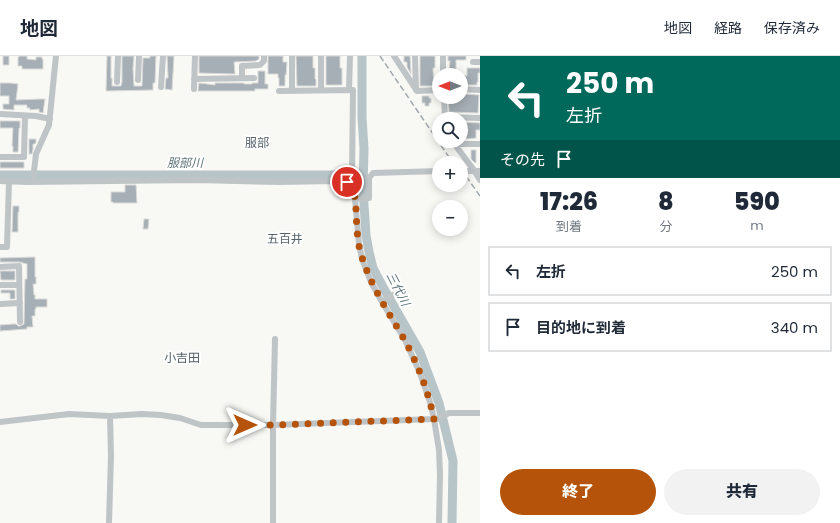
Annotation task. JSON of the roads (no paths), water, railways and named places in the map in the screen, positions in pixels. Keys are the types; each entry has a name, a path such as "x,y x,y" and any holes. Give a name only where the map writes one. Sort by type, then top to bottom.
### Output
{"street":[{"path":"34,181 36,154 49,125 56,56"},
{"path":"118,56 118,82"},
{"path":"138,80 140,56"},
{"path":"161,87 163,56"},
{"path":"194,89 195,56"},
{"path":"242,78 242,66 260,65 264,61 264,56"},
{"path":"292,56 292,91"},
{"path":"321,56 321,90"},
{"path":"349,90 350,56"},
{"path":"394,56 416,90"},
{"path":"415,56 416,90"},
{"path":"443,56 443,68"},
{"path":"194,79 254,78"},
{"path":"468,89 480,90"},
{"path":"279,91 353,90 352,173 346,183"},
{"path":"416,90 432,90"},
{"path":"0,114 36,116 50,119"},
{"path":"0,157 24,157 25,116"},
{"path":"468,118 480,118"},
{"path":"468,143 480,144"},
{"path":"458,148 477,171 480,180"},
{"path":"356,199 369,198 369,178 373,173 432,171"},
{"path":"0,181 197,180 278,182 332,181 346,183 356,199 359,244 362,259 382,302 405,340 420,373 436,419 440,450 439,523"},
{"path":"0,247 7,247 9,181"},
{"path":"0,228 8,228"},
{"path":"0,267 19,266 20,322"},
{"path":"0,285 19,285"},
{"path":"382,302 393,296"},
{"path":"0,304 20,303"},
{"path":"273,523 275,339"},
{"path":"0,422 69,414 110,416 142,414 180,418 201,425 273,425 436,419 449,413 480,413"},
{"path":"109,523 111,456 110,416"}],"waterway":[{"name":"三代川","path":"362,56 362,118 364,148 363,190 366,235 369,252 373,268 420,352 439,403 453,461 452,523"},
{"name":"服部川","path":"0,175 343,175 355,180 363,190"}],"railway":[{"path":"380,56 448,156"},
{"path":"468,179 480,196"}],"district":[{"name":"服部","path":"257,143"},
{"name":"五百井","path":"285,239"},
{"name":"小吉田","path":"182,358"}]}
